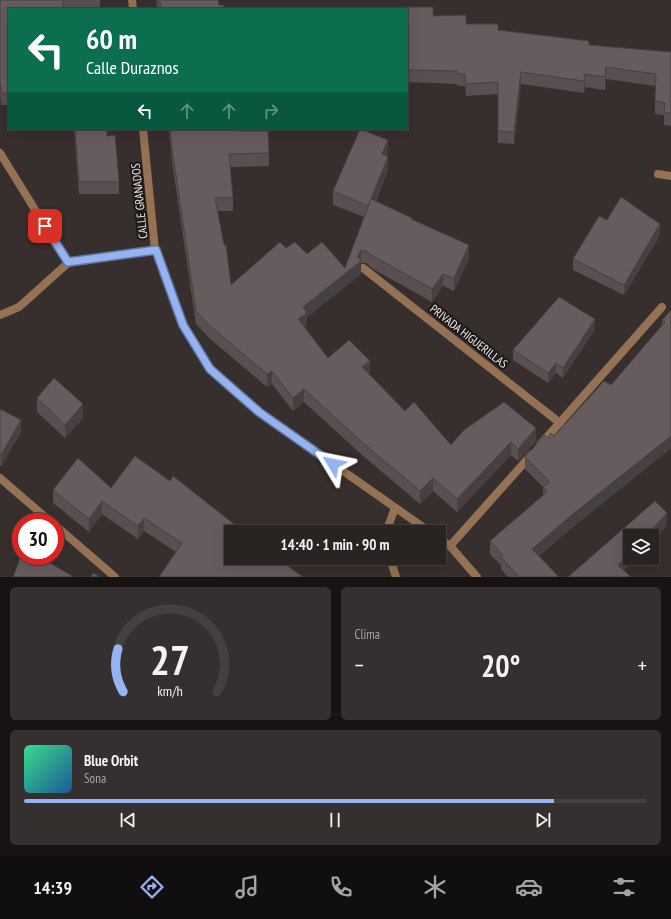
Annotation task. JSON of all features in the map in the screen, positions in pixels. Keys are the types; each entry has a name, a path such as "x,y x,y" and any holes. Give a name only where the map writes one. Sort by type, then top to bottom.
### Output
{"street":[{"name":"CALLE GRANADOS","path":"143,130 156,250 183,325 210,369 259,412 420,525"},
{"path":"0,153 68,262"},
{"path":"658,174 671,176"},
{"path":"0,315 19,307 68,262 156,250"},
{"name":"PRIVADA HIGUERILLAS","path":"363,268 560,423"},
{"path":"450,546 662,307"},
{"path":"0,478 41,513"},
{"path":"389,525 395,508"},
{"path":"64,533 115,577"},
{"path":"446,543 477,577"},
{"path":"392,565 396,577"}],"building":[{"path":"0,0 63,0 63,8 8,8 8,93 1,93"},
{"path":"157,0 218,0 219,5 224,5 223,8 161,8 160,2 157,2"},
{"path":"433,7 433,16 466,15 466,24 498,24 498,30 589,41 589,45 671,52 671,113 664,113 665,103 655,101 656,74 606,67 605,77 585,74 584,81 521,72 514,132 498,131 498,82 466,84 465,74 457,74 457,71 408,70 408,8 397,8"},
{"path":"75,130 107,130 107,136 115,135 119,182 79,182"},
{"path":"170,130 268,131 269,153 229,154 233,198 215,198 224,245 226,245 231,285 280,242 286,248 295,242 307,254 322,242 345,268 371,199 469,245 454,278 443,274 432,289 366,251 361,250 358,257 361,261 303,307 307,313 298,319 328,358 349,340 370,361 362,367 405,411 414,402 451,445 464,430 504,402 536,428 518,449 511,442 457,499 433,478 420,491 362,442 304,389 293,398 272,371 267,374 209,325 196,311"},
{"path":"360,130 388,140 382,154 388,157 368,206 333,191"},
{"path":"621,197 660,224 624,285 573,259 599,216 607,220"},
{"path":"559,297 595,319 563,368 556,363 548,373 513,350"},
{"path":"671,310 671,436 568,518 532,549 559,577 519,577 501,557 503,555 490,541 547,492 543,487 550,482 525,457 545,435 548,438 551,433 554,436 604,381 611,385 665,322 662,320"},
{"path":"54,378 83,404 65,425 37,398"},
{"path":"0,409 21,420 1,455 0,454"},
{"path":"135,456 170,481 173,476 235,525 224,525 224,565 287,565 303,577 159,577 182,543 144,518 138,526 102,501 89,519 53,490 78,458 111,488"},
{"path":"655,501 667,513 652,529 623,529 623,560 618,565 631,577 568,577"},
{"path":"17,565 53,565 74,577 13,577"},
{"path":"93,573 100,577 91,577"}],"route":[{"path":"45,226 68,262 156,250 183,325 210,369 259,412 333,464"}]}
